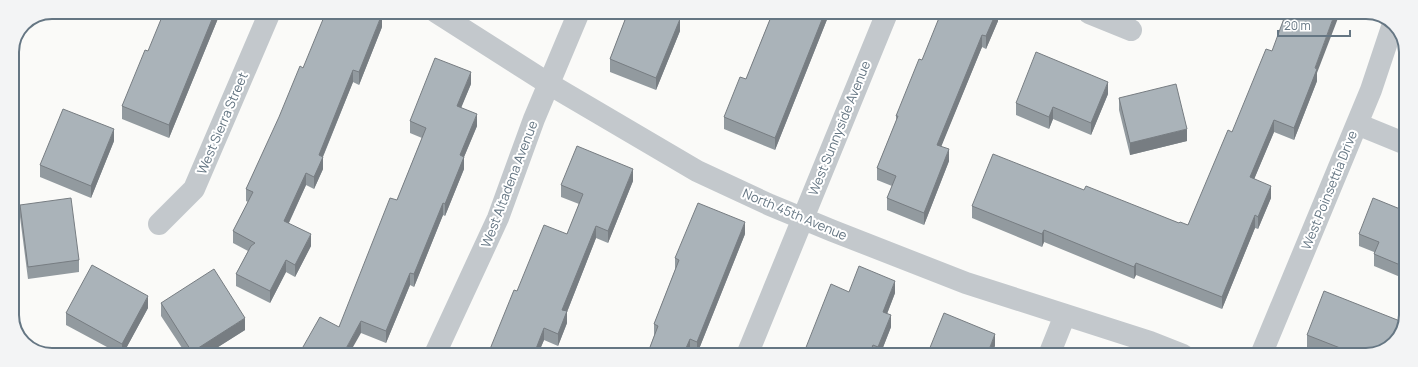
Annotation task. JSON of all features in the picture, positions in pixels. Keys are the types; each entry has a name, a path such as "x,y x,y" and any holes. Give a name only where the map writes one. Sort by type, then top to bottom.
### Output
{"street":[{"name":"West Sierra Street","path":"159,224 194,189 267,19"},
{"name":"North 45th Avenue","path":"447,19 549,84 697,171 770,205 966,283 1165,348"},
{"name":"West Altadena Avenue","path":"438,348 498,218 534,119 576,19"},
{"name":"West Sunnyside Avenue","path":"750,348 883,19"},
{"path":"1104,19 1131,30"},
{"name":"West Poinsettia Drive","path":"1264,348 1372,90 1392,31"},
{"path":"1357,124 1399,141"},
{"path":"1052,348 1065,315"}],"building":[{"path":"161,19 212,19 169,125 122,106 145,50 148,51"},
{"path":"323,19 380,19 359,72 353,70 319,155 323,157 314,177 306,173 284,221 311,234 295,265 286,260 270,291 236,274 251,246 255,243 233,231 253,192 246,189 279,117 300,66 303,68"},
{"path":"625,19 680,19 656,78 610,59"},
{"path":"770,19 822,19 775,138 724,117 740,77 746,79"},
{"path":"939,19 993,19 986,36 982,35 937,145 949,149 924,213 887,198 896,176 877,168 919,59 922,60"},
{"path":"1284,19 1333,19 1315,68 1317,69 1294,128 1274,120 1250,177 1271,186 1258,217 1255,215 1222,297 1136,263 1134,267 1044,230 1042,234 972,206 993,154 1084,190 1086,186 1179,223 1188,225 1228,130 1232,132 1266,49 1272,51"},
{"path":"1036,52 1108,82 1091,123 1053,107 1049,117 1016,103"},
{"path":"435,58 471,72 457,106 477,114 460,155 464,157 445,204 443,203 414,274 410,273 386,331 361,321 346,348 302,348 320,317 339,327 390,198 397,200 426,128 410,121"},
{"path":"1176,84 1187,129 1130,143 1119,98"},
{"path":"63,109 114,129 91,186 40,165"},
{"path":"577,146 633,169 608,231 596,226 562,310 567,311 558,334 544,328 536,348 490,348 514,290 517,291 544,225 567,234 583,194 561,185"},
{"path":"71,198 79,260 28,267 20,205"},
{"path":"1373,198 1399,209 1399,264 1374,254 1379,242 1359,234"},
{"path":"698,203 745,222 697,342 690,339 686,348 650,348 658,326 654,324 679,260 675,258"},
{"path":"92,265 148,296 122,344 66,313"},
{"path":"859,266 895,281 883,312 891,315 878,347 873,345 872,348 806,348 831,284 849,292"},
{"path":"214,269 245,318 198,348 189,348 161,303"},
{"path":"1324,291 1398,320 1395,332 1391,337 1381,345 1373,347 1340,348 1307,335"},
{"path":"944,313 995,334 990,348 930,348"}]}
